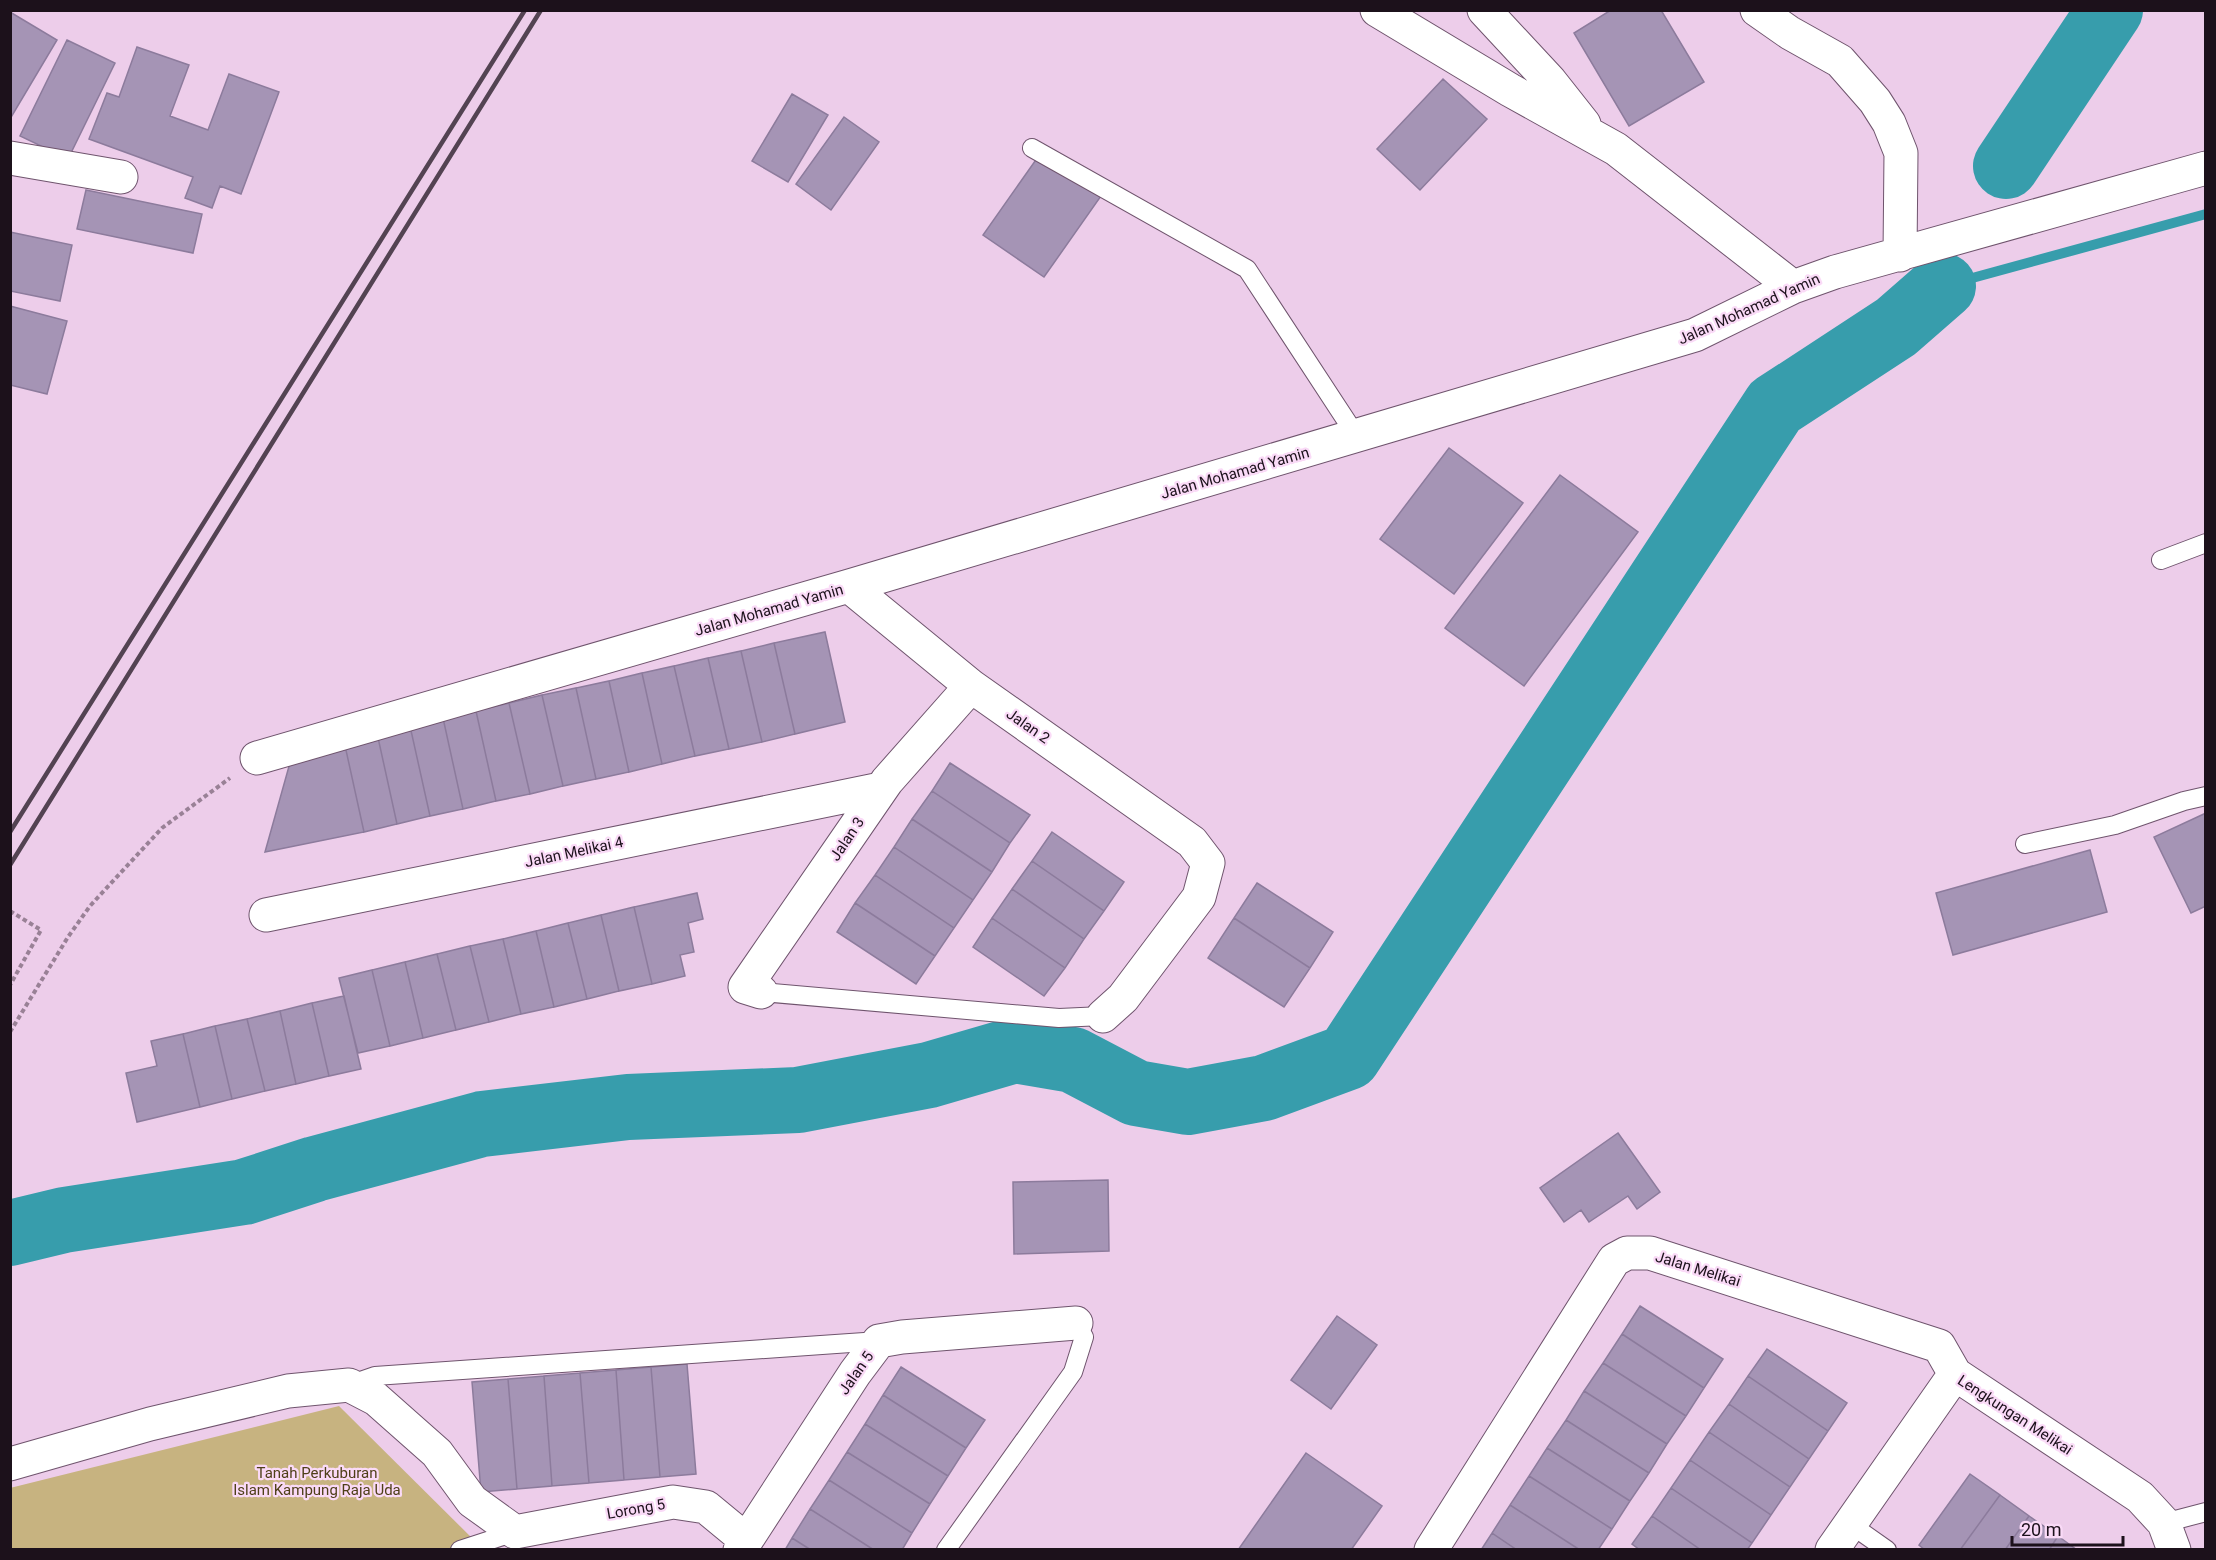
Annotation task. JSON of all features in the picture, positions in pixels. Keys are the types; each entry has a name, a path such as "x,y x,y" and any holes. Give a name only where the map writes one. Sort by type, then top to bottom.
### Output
{"street":[{"path":"1377,10 1510,90 1616,149 1793,288"},
{"path":"1484,10 1550,81 1594,137"},
{"path":"1773,15 1790,33 1840,61 1875,101 1889,123 1901,153 1900,255"},
{"path":"10,158 121,177"},
{"name":"Jalan Mohamad Yamin","path":"257,758 1357,437 1695,335 1793,288 1835,272 2205,168"},
{"name":"Jalan 2","path":"849,586 971,686 1192,842 1208,862 1199,897 1123,998 1103,1016"},
{"name":"Jalan 3","path":"761,992 745,987 881,789 971,686"},
{"name":"Jalan Melikai 4","path":"266,915 881,789"},
{"name":"Jalan Melikai","path":"1431,1550 1614,1260 1627,1253 1650,1253 1939,1346 1955,1374"},
{"name":"Jalan 5","path":"743,1545 855,1373 879,1341 902,1337 1076,1323"},
{"name":"Lengkungan Melikai","path":"1841,1537 1955,1374 2140,1497 2169,1536"},
{"path":"10,1464 150,1424 288,1391 349,1385 376,1399 402,1422 438,1454 472,1501 515,1532"},
{"name":"Lorong 5","path":"515,1532 673,1502 706,1507 743,1545"}],"lane":[{"path":"1032,148 1247,269 1357,437"},
{"path":"2161,560 2205,543"},
{"path":"2025,844 2115,825 2205,796"},
{"path":"761,992 1059,1018 1103,1016"},
{"path":"946,1550 1072,1372 1084,1337 1076,1323"},
{"path":"349,1385 375,1376 879,1341"},
{"path":"2169,1536 2205,1512"},
{"path":"460,1550 515,1532"},
{"path":"1841,1537 1887,1550"}],"path":[{"path":"10,1032 68,937 98,898 162,828 257,758"},
{"path":"10,911 41,930 10,985"}],"green space":[{"name":"Tanah Perkuburan Islam Kampung Raja Uda","path":"339,1406 483,1549 11,1549 10,1488"}],"building":[{"path":"1611,10 1661,10 1704,82 1629,126 1574,33"},
{"path":"10,12 57,40 10,119"},
{"path":"67,40 115,63 68,159 20,136"},
{"path":"137,47 189,65 170,116 208,130 229,74 279,92 241,194 220,186 212,208 185,198 193,177 89,139 107,93 119,97"},
{"path":"1443,79 1487,119 1420,190 1377,149"},
{"path":"792,94 828,115 788,182 752,161"},
{"path":"844,117 879,142 831,210 796,184"},
{"path":"1040,154 1101,196 1044,277 983,235"},
{"path":"86,190 202,214 193,253 77,229"},
{"path":"10,232 72,245 60,301 10,291"},
{"path":"10,306 67,321 47,394 10,385"},
{"path":"1449,448 1523,503 1454,594 1380,539"},
{"path":"1560,475 1638,532 1524,686 1445,628"},
{"path":"825,632 845,722 795,734 774,643"},
{"path":"774,643 795,734 762,742 741,651"},
{"path":"741,651 762,742 729,749 708,658"},
{"path":"708,658 729,749 695,756 674,666"},
{"path":"674,666 695,756 662,764 642,673"},
{"path":"642,673 662,764 629,772 609,681"},
{"path":"609,681 629,772 596,779 576,688"},
{"path":"576,688 596,779 563,786 542,695"},
{"path":"542,695 563,786 530,794 509,703"},
{"path":"509,703 530,794 496,801 476,711"},
{"path":"476,711 496,801 463,809 443,718"},
{"path":"443,718 463,809 430,816 410,726"},
{"path":"410,726 430,816 397,824 377,733"},
{"path":"377,733 397,824 364,832 344,741"},
{"path":"344,741 364,832 265,852 293,752"},
{"path":"950,763 1030,815 1010,843 932,791"},
{"path":"932,791 1010,843 992,872 912,819"},
{"path":"2206,813 2206,906 2191,913 2154,837"},
{"path":"912,819 992,872 973,900 894,847"},
{"path":"1052,832 1124,882 1104,911 1032,861"},
{"path":"894,847 973,900 954,928 875,875"},
{"path":"2090,850 2107,912 1953,955 1936,893"},
{"path":"1032,861 1104,911 1084,939 1012,889"},
{"path":"875,875 954,928 935,956 855,903"},
{"path":"1257,883 1333,932 1310,968 1234,918"},
{"path":"1012,889 1084,939 1065,968 992,918"},
{"path":"697,893 703,919 688,923 694,952 680,955 685,976 652,984 634,907"},
{"path":"855,903 935,956 916,984 837,932"},
{"path":"634,907 652,984 619,991 601,915"},
{"path":"601,915 619,991 587,999 568,923"},
{"path":"992,918 1065,968 1044,996 973,947"},
{"path":"1234,918 1310,968 1284,1007 1208,958"},
{"path":"568,923 587,999 554,1007 536,931"},
{"path":"536,931 554,1007 521,1014 503,939"},
{"path":"503,939 521,1014 489,1022 470,946"},
{"path":"470,946 489,1022 456,1030 437,954"},
{"path":"437,954 456,1030 423,1038 405,962"},
{"path":"405,962 423,1038 390,1046 372,970"},
{"path":"372,970 390,1046 358,1053 339,978"},
{"path":"344,996 361,1069 329,1076 312,1003"},
{"path":"312,1003 329,1076 296,1084 280,1011"},
{"path":"280,1011 296,1084 265,1091 247,1019"},
{"path":"247,1019 265,1091 232,1099 215,1026"},
{"path":"215,1026 232,1099 200,1107 183,1034"},
{"path":"183,1034 200,1107 137,1122 126,1073 157,1066 151,1041"},
{"path":"1618,1133 1660,1192 1637,1209 1628,1196 1589,1222 1581,1210 1564,1222 1540,1188"},
{"path":"1108,1180 1109,1251 1014,1254 1013,1182"},
{"path":"1640,1306 1723,1359 1704,1388 1622,1334"},
{"path":"1337,1316 1377,1345 1331,1409 1291,1380"},
{"path":"1622,1334 1704,1388 1686,1416 1603,1363"},
{"path":"1767,1349 1847,1403 1828,1431 1748,1376"},
{"path":"1603,1363 1686,1416 1667,1444 1584,1391"},
{"path":"687,1364 696,1474 660,1477 651,1367"},
{"path":"651,1367 660,1477 624,1480 616,1370"},
{"path":"901,1367 985,1420 966,1448 883,1395"},
{"path":"616,1370 624,1480 589,1483 580,1373"},
{"path":"580,1373 589,1483 552,1486 544,1376"},
{"path":"544,1376 552,1486 517,1489 508,1379"},
{"path":"1748,1376 1828,1431 1809,1459 1729,1404"},
{"path":"508,1379 517,1489 481,1492 472,1382"},
{"path":"1584,1391 1667,1444 1649,1473 1566,1420"},
{"path":"883,1395 966,1448 948,1476 865,1424"},
{"path":"1729,1404 1809,1459 1790,1487 1709,1432"},
{"path":"1566,1420 1649,1473 1630,1501 1547,1448"},
{"path":"865,1424 948,1476 930,1504 847,1452"},
{"path":"1709,1432 1790,1487 1771,1515 1690,1460"},
{"path":"1547,1448 1630,1501 1612,1529 1529,1476"},
{"path":"847,1452 930,1504 912,1533 829,1480"},
{"path":"1306,1453 1382,1506 1351,1550 1238,1550"},
{"path":"1690,1460 1771,1515 1752,1543 1671,1488"},
{"path":"1970,1474 2000,1495 1960,1550 1925,1550 1919,1545"},
{"path":"1529,1476 1612,1529 1598,1550 1580,1550 1510,1505"},
{"path":"829,1480 912,1533 902,1550 874,1550 810,1509"},
{"path":"1671,1488 1752,1543 1747,1550 1701,1550 1652,1516"},
{"path":"2000,1495 2029,1516 2005,1550 1960,1550"},
{"path":"1510,1505 1580,1550 1517,1550 1492,1533"},
{"path":"810,1509 874,1550 811,1550 792,1538"},
{"path":"1652,1516 1701,1550 1640,1550 1632,1544"},
{"path":"2029,1516 2058,1536 2049,1550 2005,1550"},
{"path":"1492,1533 1517,1550 1481,1550"},
{"path":"2058,1536 2077,1550 2049,1550"},
{"path":"792,1538 811,1550 785,1550"}],"waterway":[{"path":"2006,166 2110,10"},
{"path":"1943,286 2206,214"},
{"path":"10,1233 64,1220 244,1192 315,1169 482,1124 628,1107 798,1100 929,1075 1015,1050 1073,1060 1136,1093 1188,1102 1264,1088 1348,1057 1775,406 1896,327 1943,286"}],"railway":[{"path":"10,832 525,10"},
{"path":"10,865 541,10"}]}
